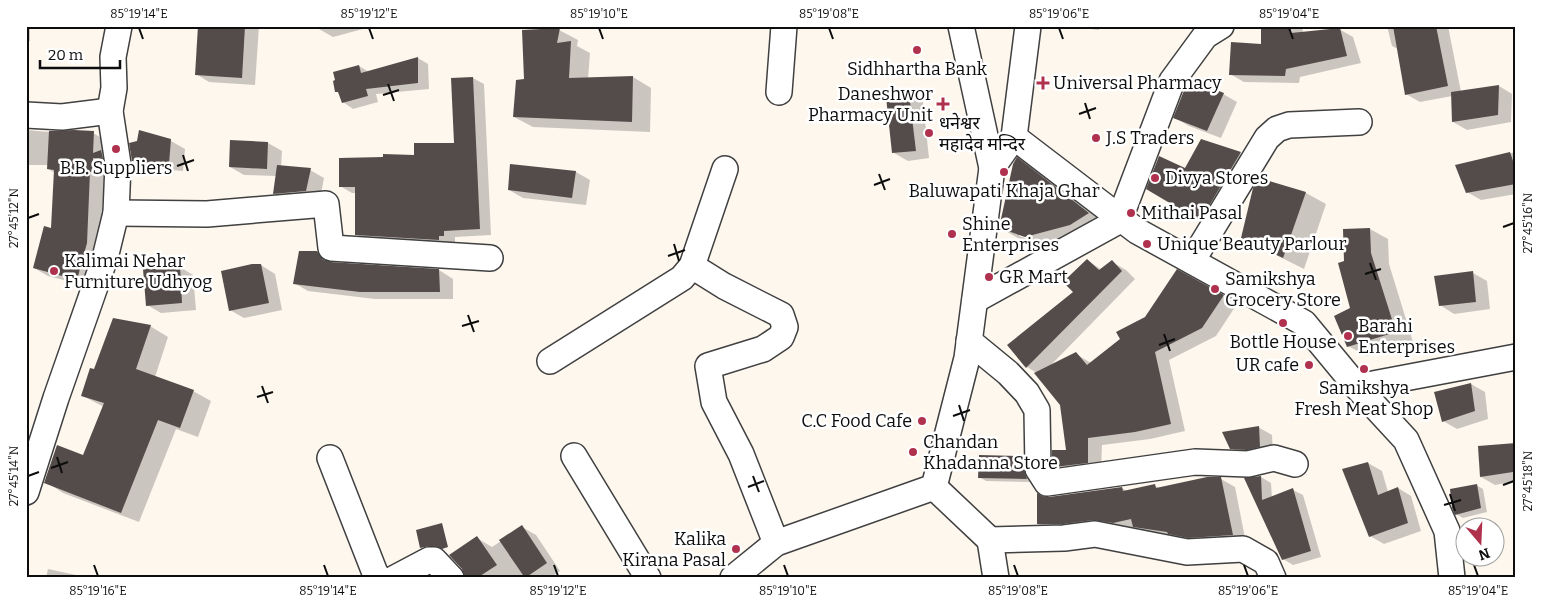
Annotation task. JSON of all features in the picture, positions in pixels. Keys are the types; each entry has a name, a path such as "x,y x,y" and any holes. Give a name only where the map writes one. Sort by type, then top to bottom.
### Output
{"street":[{"path":"26,492 56,398 105,258 116,213 118,164 110,111 114,88 113,57 119,26"},
{"path":"779,92 784,26"},
{"path":"934,486 967,358 992,168 961,26"},
{"path":"992,168 1014,137 1028,26"},
{"path":"974,300 1121,218 1172,81 1205,36 1221,26"},
{"path":"26,115 62,117 110,111"},
{"path":"1192,261 1267,138 1277,129 1289,125 1359,122"},
{"path":"1014,137 1137,231 1304,323 1357,387 1406,440 1447,532 1452,578"},
{"path":"550,361 682,278 692,266 725,169"},
{"path":"116,213 207,214 326,204 331,248 490,258"},
{"path":"692,266 724,286 781,316 785,327 781,337 763,350 708,366 714,402 741,454 776,543"},
{"path":"969,341 1008,373 1026,393 1037,410 1038,468 1047,484 1195,462 1248,464 1274,458 1296,464"},
{"path":"1357,387 1516,357"},
{"path":"574,456 648,578"},
{"path":"330,458 375,573 379,578"},
{"path":"733,578 776,543 934,486"},
{"path":"934,486 990,540 996,578"},
{"path":"990,540 1064,538 1095,534 1187,552 1243,549 1266,562 1273,578"},
{"path":"395,578 429,560 434,560 451,578"}],"building":[{"path":"198,26 245,26 242,78 195,75"},
{"path":"1261,26 1290,26 1291,33 1340,28 1347,56 1286,69 1285,76 1229,75 1231,42 1261,44"},
{"path":"1393,26 1436,26 1448,86 1405,95"},
{"path":"560,28 557,43 571,41 569,78 633,76 632,122 513,117 516,80 524,79 522,30"},
{"path":"418,57 418,83 366,89 368,96 342,103 338,92 335,92 333,72 359,65 361,73"},
{"path":"473,77 480,229 444,231 444,236 439,236 439,240 355,235 355,187 339,187 339,158 383,157 383,154 414,155 414,143 454,143 451,78"},
{"path":"1191,80 1224,93 1207,131 1173,118 1185,88"},
{"path":"1499,85 1498,115 1452,122 1451,92"},
{"path":"909,93 916,151 892,153 886,97"},
{"path":"139,130 171,139 169,164 132,161 129,143 137,141"},
{"path":"49,131 94,131 93,153 101,150 103,159 93,158 93,172 90,172 87,243 77,280 33,268 44,226 51,228 54,170 47,169"},
{"path":"1201,139 1241,152 1200,221 1146,189 1159,156 1185,168"},
{"path":"230,140 268,142 267,169 229,167"},
{"path":"1510,152 1516,170 1516,184 1466,193 1455,165"},
{"path":"1017,157 1089,213 1070,225 1025,237 999,228 1013,164"},
{"path":"510,164 576,171 572,198 508,190"},
{"path":"277,165 311,168 306,191 273,194"},
{"path":"1259,178 1306,192 1283,258 1241,238 1253,188"},
{"path":"1370,228 1371,253 1396,332 1347,347 1334,316 1350,308 1338,263 1344,261 1343,229"},
{"path":"299,251 317,251 323,260 330,262 439,269 440,292 360,292 293,284"},
{"path":"1087,259 1099,270 1112,260 1122,271 1026,368 1007,345 1073,292 1063,282"},
{"path":"252,264 261,264 269,303 229,311 221,271"},
{"path":"180,266 182,303 146,306 143,269"},
{"path":"1177,269 1224,295 1202,328 1155,352 1171,424 1135,432 1088,438 1088,463 1054,467 1052,465 1052,450 1066,450 1060,405 1034,373 1076,352 1087,365 1120,339 1116,332 1145,317"},
{"path":"1473,271 1476,302 1439,306 1434,276"},
{"path":"113,318 151,325 136,369 194,390 180,428 158,420 121,513 44,483 57,445 83,455 104,403 81,396 90,368 94,369"},
{"path":"1471,383 1475,411 1442,422 1434,392"},
{"path":"1259,426 1260,447 1247,450 1230,449 1222,432"},
{"path":"1516,443 1513,472 1480,477 1478,446"},
{"path":"979,455 1023,456 1027,479 978,478"},
{"path":"1368,462 1378,495 1398,487 1408,523 1369,537 1342,469"},
{"path":"1261,476 1262,500 1293,488 1311,551 1282,560 1244,478"},
{"path":"1207,477 1221,477 1233,535 1188,538 1168,534 1167,532 1133,527 1131,519 1113,523 1093,520 1063,524 1037,524 1037,493 1049,497 1122,487 1123,491 1155,484 1156,488"},
{"path":"1477,484 1481,508 1455,515 1452,508 1450,489"},
{"path":"442,523 448,547 442,549 429,546 420,548 416,530"},
{"path":"522,525 547,563 525,578 499,540"},
{"path":"477,536 497,565 477,578 465,578 462,569 449,555"}],"place":[{"name":"Sidhhartha Bank","path":"917,50"},
{"name":"Universal Pharmacy","path":"1043,83"},
{"name":"Daneshwor Pharmacy Unit","path":"943,104"},
{"name":"धनेश्वर महादेव मन्दिर","path":"929,133"},
{"name":"J.S Traders","path":"1096,138"},
{"name":"B.B. Suppliers","path":"116,149"},
{"name":"Baluwapati Khaja Ghar","path":"1004,172"},
{"name":"Divya Stores","path":"1155,178"},
{"name":"Mithai Pasal","path":"1131,213"},
{"name":"Shine Enterprises","path":"952,234"},
{"name":"Unique Beauty Parlour","path":"1147,244"},
{"name":"Kalimai Nehar Furniture Udhyog","path":"54,271"},
{"name":"GR Mart","path":"989,277"},
{"name":"Samikshya Grocery Store","path":"1215,289"},
{"name":"Bottle House","path":"1283,323"},
{"name":"Barahi Enterprises","path":"1348,336"},
{"name":"UR cafe","path":"1309,365"},
{"name":"Samikshya Fresh Meat Shop","path":"1364,369"},
{"name":"C.C Food Cafe","path":"922,421"},
{"name":"Chandan Khadanna Store","path":"913,452"},
{"name":"Kalika Kirana Pasal","path":"736,549"}]}
